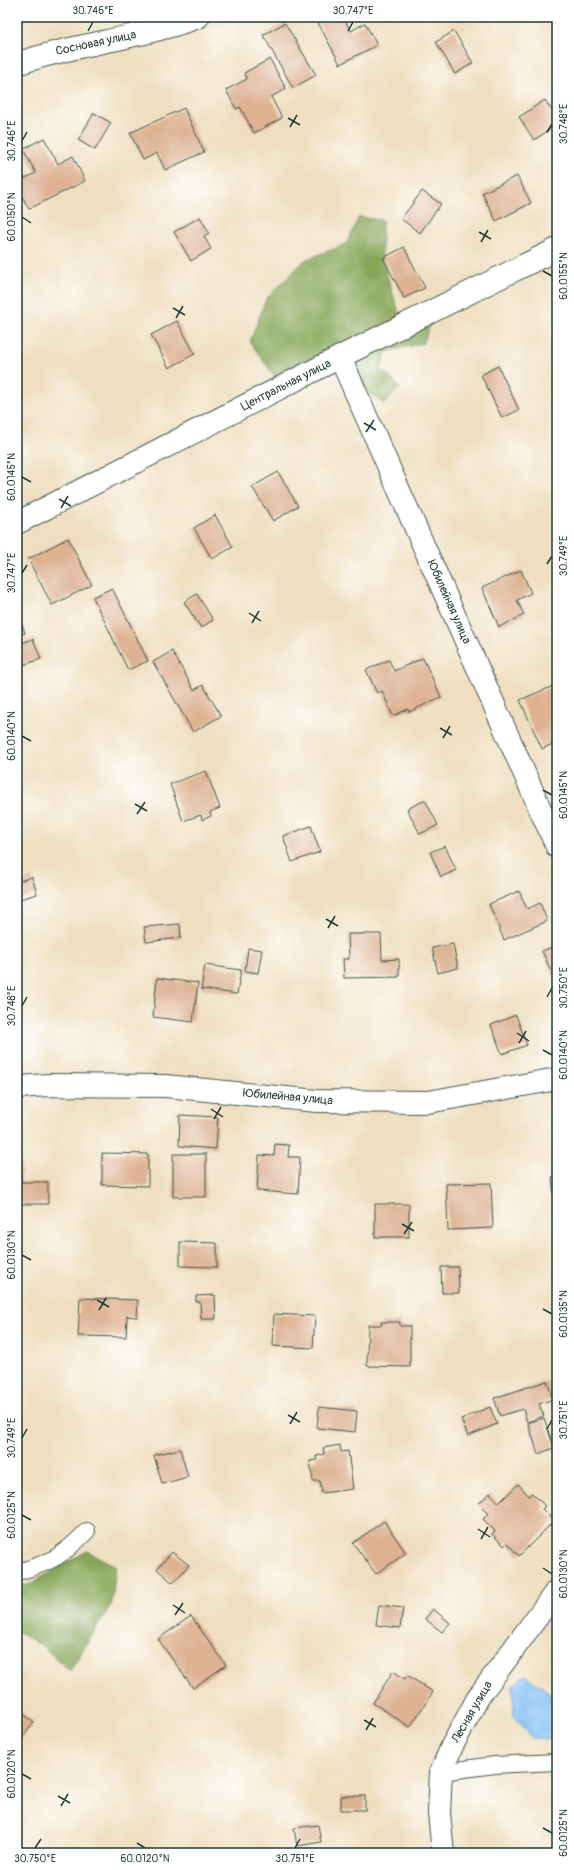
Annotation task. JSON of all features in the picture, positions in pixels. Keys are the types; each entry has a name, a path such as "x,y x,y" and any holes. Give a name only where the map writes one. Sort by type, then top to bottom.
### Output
{"street":[{"name":"Сосновая улица","path":"17,64 44,54 176,25 198,17"},
{"name":"Центральная улица","path":"17,523 340,357 557,249"},
{"name":"Юбилейная улица","path":"340,357 557,847"},
{"name":"Юбилейная улица","path":"17,1087 50,1085 166,1086 317,1101 428,1102 557,1079"},
{"name":"Лесная улица","path":"443,1853 440,1813 441,1772 452,1746 479,1696 557,1590"}],"lane":[{"path":"17,1572 41,1566 67,1551 87,1530"},
{"path":"441,1772 495,1765 557,1762"}],"green space":[{"path":"359,217 382,220 382,260 401,319 430,326 423,343 386,352 382,369 400,387 384,404 366,391 344,343 274,376 250,342 266,299 305,260 346,244"},
{"path":"87,1551 116,1566 112,1603 70,1671 41,1645 17,1631 17,1585 28,1585"}],"water":[{"path":"525,1675 550,1693 556,1719 549,1739 532,1738 514,1716 513,1685"}],"building":[{"path":"315,17 343,17 351,31 365,23 377,45 340,64"},
{"path":"285,23 316,75 293,88 263,35"},
{"path":"454,31 473,63 455,74 436,42"},
{"path":"270,59 286,89 271,97 282,118 254,133 240,107 236,109 226,90 247,79 244,73"},
{"path":"545,100 557,118 557,125 534,140 519,117"},
{"path":"184,108 204,152 165,170 157,153 143,160 130,133"},
{"path":"94,113 111,123 95,150 78,140"},
{"path":"44,138 58,164 73,156 85,181 29,209 17,187 17,182 36,173 23,149"},
{"path":"517,176 531,203 496,221 482,193"},
{"path":"422,191 441,204 420,233 401,219"},
{"path":"200,217 209,233 204,236 211,249 191,261 174,232"},
{"path":"404,247 425,288 404,298 383,258"},
{"path":"177,321 195,354 169,368 151,335"},
{"path":"498,366 519,410 502,418 481,375"},
{"path":"278,472 298,506 273,521 252,487"},
{"path":"215,515 233,547 212,559 194,528"},
{"path":"68,538 92,585 52,605 28,559"},
{"path":"521,570 531,593 517,600 524,615 499,627 482,588"},
{"path":"112,588 148,661 128,670 93,597"},
{"path":"197,594 213,620 201,628 184,602"},
{"path":"17,601 21,612 18,613 25,633 17,636"},
{"path":"33,639 41,659 23,665 17,645"},
{"path":"172,651 194,690 203,685 221,716 193,732 153,662"},
{"path":"423,658 441,697 409,712 408,709 393,716 382,691 377,693 366,670 389,660 394,671"},
{"path":"553,686 557,695 557,742 542,749 520,700"},
{"path":"206,771 220,808 210,812 211,816 202,820 201,815 183,821 170,784"},
{"path":"425,800 438,825 420,834 407,809"},
{"path":"311,826 320,852 292,862 283,836"},
{"path":"445,846 456,870 441,877 430,852"},
{"path":"32,877 37,894 17,900 17,882"},
{"path":"519,891 527,909 540,903 547,921 504,940 489,904"},
{"path":"180,924 181,938 146,942 144,927"},
{"path":"348,934 381,934 382,960 399,959 399,977 344,978 343,959 349,959"},
{"path":"453,944 458,968 438,973 432,948"},
{"path":"557,945 557,985 542,951"},
{"path":"248,948 262,950 258,973 245,971"},
{"path":"205,965 241,970 237,994 201,989"},
{"path":"157,978 198,983 193,1022 153,1017"},
{"path":"516,1015 527,1045 502,1054 491,1025"},
{"path":"180,1115 218,1117 216,1149 179,1146"},
{"path":"275,1144 289,1145 288,1157 300,1157 298,1194 257,1191 259,1155 274,1156"},
{"path":"102,1153 148,1154 148,1186 102,1185"},
{"path":"173,1154 206,1154 206,1197 173,1197"},
{"path":"17,1157 21,1157 21,1182 48,1182 48,1204 17,1204"},
{"path":"557,1176 557,1217 556,1217 552,1177"},
{"path":"491,1183 493,1228 448,1230 446,1184"},
{"path":"375,1204 409,1204 409,1237 375,1237"},
{"path":"180,1242 217,1243 217,1267 180,1266"},
{"path":"441,1267 458,1267 459,1293 442,1293"},
{"path":"215,1295 216,1319 201,1319 200,1302 196,1302 196,1296"},
{"path":"80,1298 138,1300 137,1317 127,1316 126,1337 78,1336"},
{"path":"274,1314 315,1316 313,1348 273,1346"},
{"path":"381,1322 400,1322 400,1326 410,1326 410,1367 367,1366 368,1325 382,1325"},
{"path":"547,1381 553,1399 539,1404 544,1416 527,1422 523,1409 500,1416 494,1398"},
{"path":"319,1407 357,1411 355,1432 317,1428"},
{"path":"490,1407 497,1424 468,1436 461,1419"},
{"path":"544,1418 554,1448 538,1454 528,1423"},
{"path":"340,1445 341,1452 348,1451 353,1489 322,1493 320,1481 313,1481 310,1461 317,1460 316,1456 324,1454 323,1448"},
{"path":"180,1449 188,1477 162,1484 154,1455"},
{"path":"518,1484 529,1496 532,1493 545,1506 542,1509 554,1521 519,1556 507,1543 504,1546 492,1534 495,1531 483,1519 488,1514 478,1504 490,1493 499,1503"},
{"path":"384,1521 406,1553 376,1574 353,1543"},
{"path":"172,1552 189,1565 173,1583 157,1569"},
{"path":"379,1605 403,1608 400,1628 376,1625"},
{"path":"433,1609 450,1623 442,1632 425,1619"},
{"path":"191,1616 226,1665 193,1688 158,1639"},
{"path":"393,1671 405,1679 407,1675 433,1692 410,1727 373,1703"},
{"path":"17,1708 34,1723 17,1743"},
{"path":"341,1796 365,1796 365,1810 341,1810"},
{"path":"318,1825 321,1842 297,1846 294,1828"}]}
